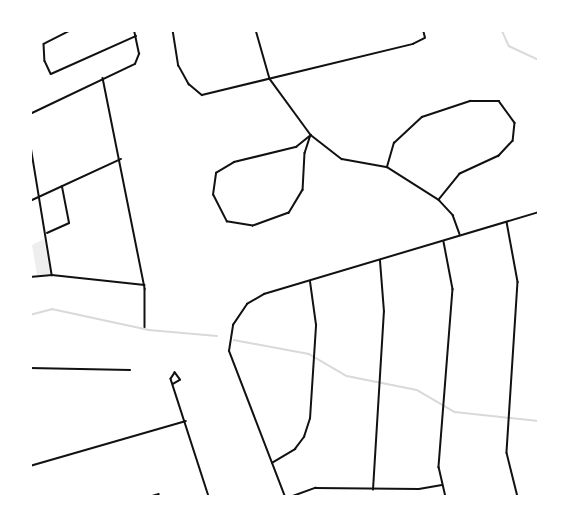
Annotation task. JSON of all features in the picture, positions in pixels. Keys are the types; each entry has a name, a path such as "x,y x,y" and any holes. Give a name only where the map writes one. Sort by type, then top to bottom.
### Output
{"street":[{"path":"72,30 44,44 45,61 51,75 136,36"},
{"path":"30,114 139,60 135,30"},
{"path":"173,30 180,66 195,92 202,95 405,46 425,38 423,30"},
{"path":"256,30 270,79 311,135 342,159 387,167 439,200 453,215 460,235"},
{"path":"103,78 121,159 144,285 145,327"},
{"path":"387,167 394,143 422,117 470,101 499,101 514,123 513,141 499,156 460,174 439,200"},
{"path":"311,135 298,204 270,222 253,226 227,222 213,195 216,173 234,162 296,147 311,135"},
{"path":"30,140 52,275"},
{"path":"30,201 121,159"},
{"path":"46,233 69,223 62,186"},
{"path":"285,497 232,365 229,338 238,315 256,297 539,212"},
{"path":"507,222 518,282 507,453 518,497"},
{"path":"444,240 453,289 441,444 442,485 446,497"},
{"path":"373,490 384,312 380,259"},
{"path":"30,277 52,275 144,285"},
{"path":"272,464 295,449 304,437 310,420 316,325 309,280"},
{"path":"30,368 130,370"},
{"path":"173,384 209,497"},
{"path":"30,466 186,421"},
{"path":"290,497 315,488 373,490 442,485"},
{"path":"149,497 159,494"}],"shaded area":[{"path":"44,239 50,274 37,275 32,245"}],"waterway":[{"path":"502,30 509,46 539,60"},
{"path":"30,315 52,309 149,330 217,336"},
{"path":"234,340 309,354 347,376 417,390 455,412 539,421"}]}
